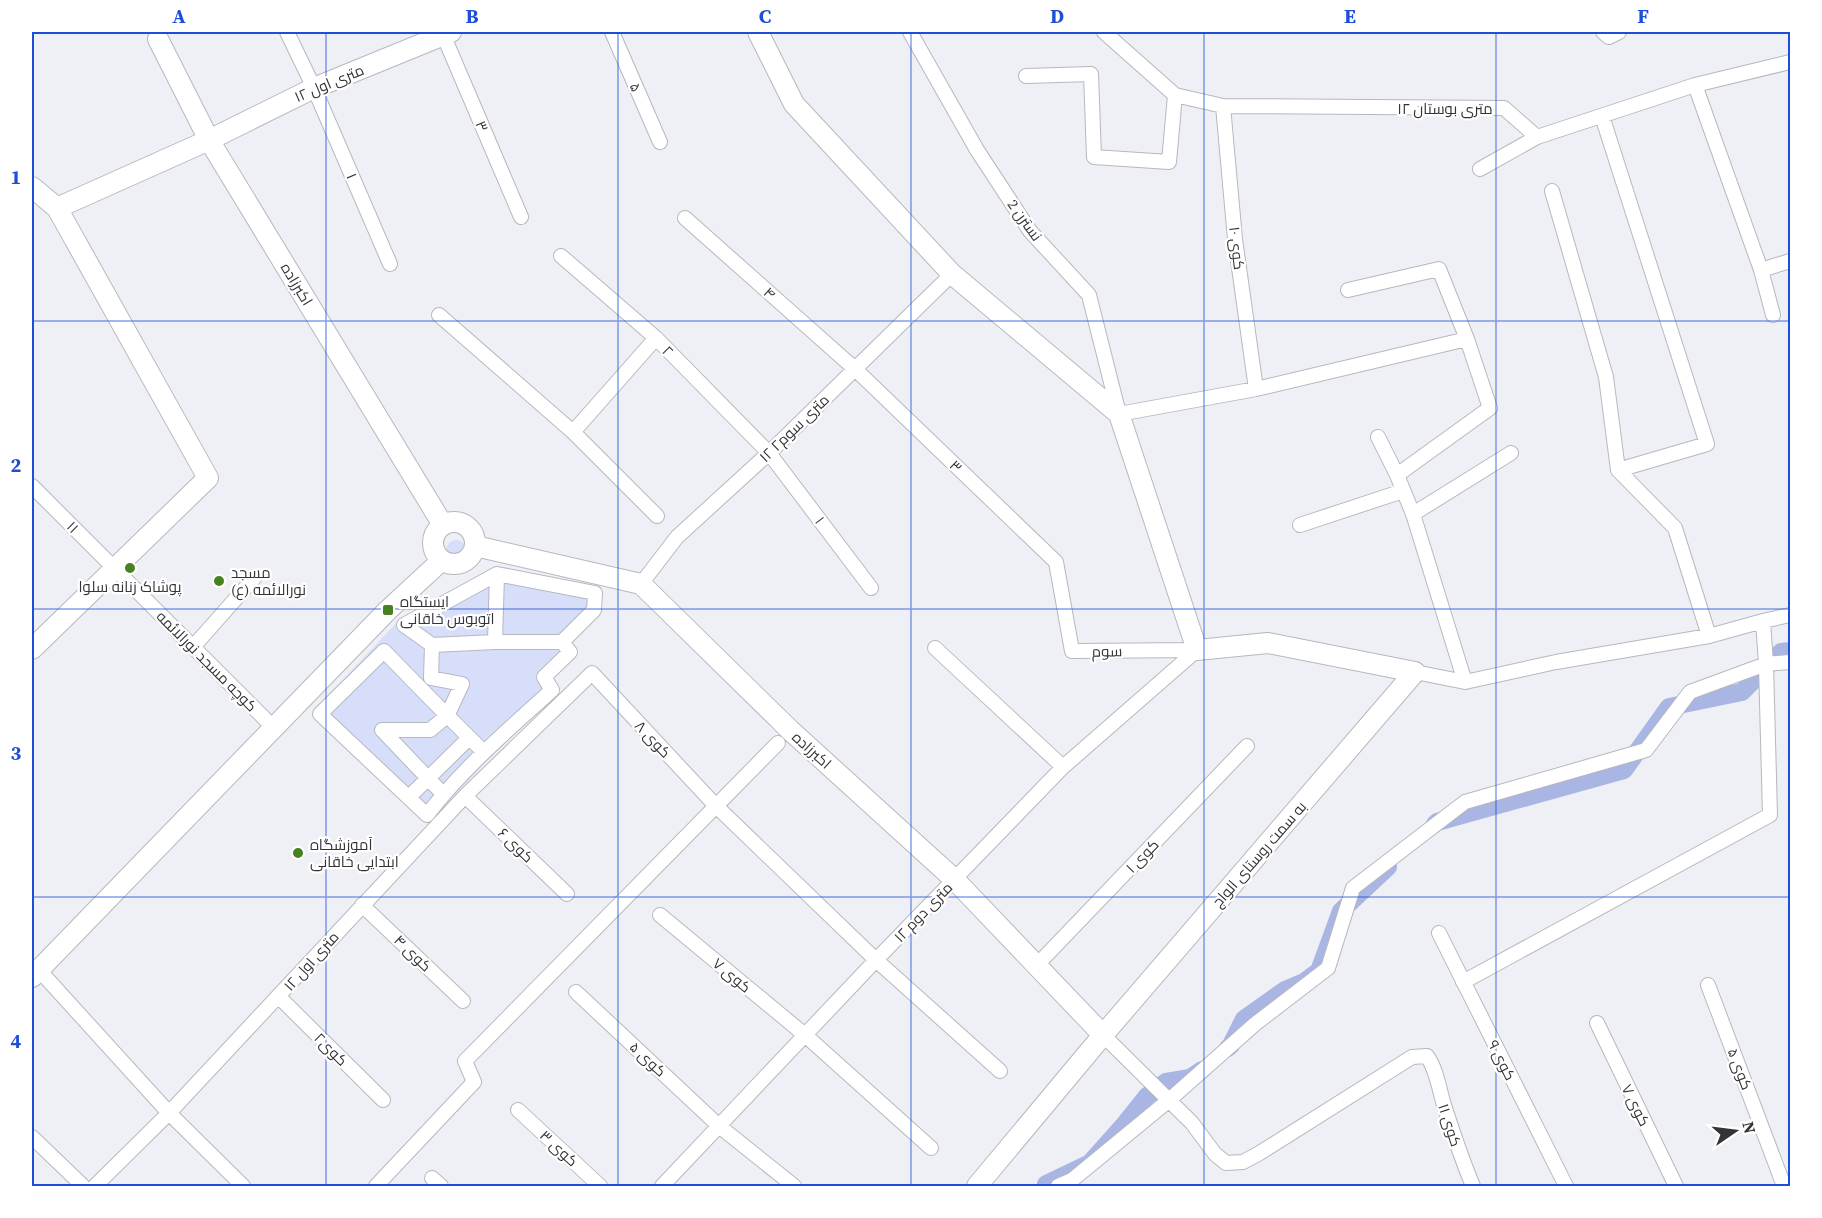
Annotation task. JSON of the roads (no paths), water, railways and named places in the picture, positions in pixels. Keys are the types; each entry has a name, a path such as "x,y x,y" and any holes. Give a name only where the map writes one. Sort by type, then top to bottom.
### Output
{"street":[{"path":"287,32 314,87"},
{"name":"۵","path":"612,32 660,142"},
{"path":"758,32 794,104 952,274 1119,414 1197,650 1268,643 1465,682 1556,662 1709,636 1791,615"},
{"name":"نسترن 2","path":"910,32 977,150 1030,231 1089,295 1119,414"},
{"name":"۱۲ متری بوستان","path":"1104,32 1175,95 1223,106 1504,108 1538,136"},
{"path":"1603,32 1609,37 1619,32"},
{"name":"۱۲ متری اول","path":"57,208 209,140 314,87 446,33"},
{"name":"۳","path":"446,33 521,217"},
{"name":"اکبرزاده","path":"155,34 209,140 443,525"},
{"path":"1480,169 1538,136 1695,85 1791,62"},
{"path":"1026,76 1091,74 1094,156 1169,162 1175,95"},
{"path":"1695,85 1761,270 1773,315"},
{"name":"۱","path":"314,87 390,264"},
{"name":"کوی ۱۰","path":"1223,106 1235,239 1256,389"},
{"path":"1602,116 1707,444 1618,470"},
{"path":"32,187 57,208 208,478 32,649"},
{"path":"1552,191 1606,377 1618,470 1675,528 1709,636"},
{"name":"۴","path":"684,218 855,369"},
{"name":"۲","path":"561,256 656,338 769,453"},
{"path":"1761,270 1791,261"},
{"path":"1348,290 1439,269 1467,339 1490,408 1397,475"},
{"name":"۱۲ متری سوم۲","path":"641,584 677,537 769,453 952,274"},
{"path":"440,315 573,432 657,516"},
{"path":"573,432 656,338"},
{"path":"1119,414 1256,389 1467,339"},
{"name":"۳","path":"855,369 1056,562"},
{"path":"1378,437 1413,514 1465,682"},
{"name":"۱","path":"769,453 871,588"},
{"path":"1413,514 1511,453"},
{"name":"۱۱","path":"32,486 114,568"},
{"path":"1300,525 1403,490"},
{"path":"456,522 468,527 475,539 475,546 473,553 462,563 455,564 442,560 437,555 433,542 434,536 443,525 456,522"},
{"path":"475,546 641,584"},
{"path":"243,1186 169,1113 34,970 388,610 442,560"},
{"name":"سوم","path":"1056,562 1072,651 1197,650"},
{"name":"کوچه مسجد نورالائمه","path":"114,568 274,728"},
{"path":"495,642 497,574"},
{"path":"497,574 595,593 594,610 562,642 432,645 404,625 497,574"},
{"path":"193,647 255,577"},
{"name":"اکبرزاده","path":"641,584 791,731 954,879 1103,1035"},
{"path":"1463,982 1770,815 1763,621"},
{"path":"483,752 384,651 320,714 427,815 443,794 483,752 552,690 544,677 570,652 562,642"},
{"path":"432,645 431,678 462,684 447,716 430,730 382,730 443,794"},
{"path":"935,648 1063,767"},
{"name":"۱۲ متری دوم","path":"662,1186 1063,767 1197,650"},
{"path":"1058,1186 1072,1180 1168,1101 1256,1024 1328,968 1353,888 1465,802 1646,750 1690,692 1766,663 1791,662"},
{"name":"به سمت روستای الواج","path":"977,1186 1103,1035 1415,672"},
{"name":"۱۲ متری اول","path":"95,1186 169,1113 465,796 592,673"},
{"name":"کوی ۸","path":"592,673 716,805 876,960 1000,1071"},
{"path":"409,797 469,738"},
{"path":"376,1186 474,1082 465,1061 778,743"},
{"name":"کوی ۱","path":"1036,966 1247,746"},
{"name":"کوی ۶","path":"465,796 567,894"},
{"name":"کوی ۴","path":"362,905 463,1001"},
{"name":"کوی ۷","path":"660,915 805,1035 931,1148"},
{"name":"کوی ۹","path":"1439,933 1566,1186"},
{"name":"کوی ۵","path":"1708,985 1784,1186"},
{"name":"کوی ۵","path":"576,992 719,1126 794,1186"},
{"name":"کوی۲","path":"279,997 383,1100"},
{"name":"کوی ۷","path":"1597,1023 1676,1186"},
{"path":"1103,1035 1168,1101"},
{"name":"کوی ۱۱","path":"1168,1101 1192,1123 1215,1154 1226,1163 1243,1162 1412,1057 1427,1056 1431,1062 1457,1148 1473,1186"},
{"name":"کوی ۳","path":"518,1110 600,1186"},
{"path":"32,1137 83,1186"}],"waterway":[{"path":"1435,824 1624,770 1669,707 1742,692 1781,652 1790,651"},
{"path":"1228,1048 1244,1019 1285,990 1304,982 1319,971 1341,911 1388,867"},
{"path":"1046,1184 1090,1163 1147,1096 1166,1082 1190,1078 1202,1070"}],"place":[{"name":"پوشاک زنانه سلوا","path":"130,568"},
{"name":"مسجد نورالائمه (ع)","path":"219,581"},
{"name":"ایستگاه اتوبوس خاقانی","path":"388,610"},
{"name":"آموزشگاه ابتدایی خاقانی","path":"298,853"}]}
